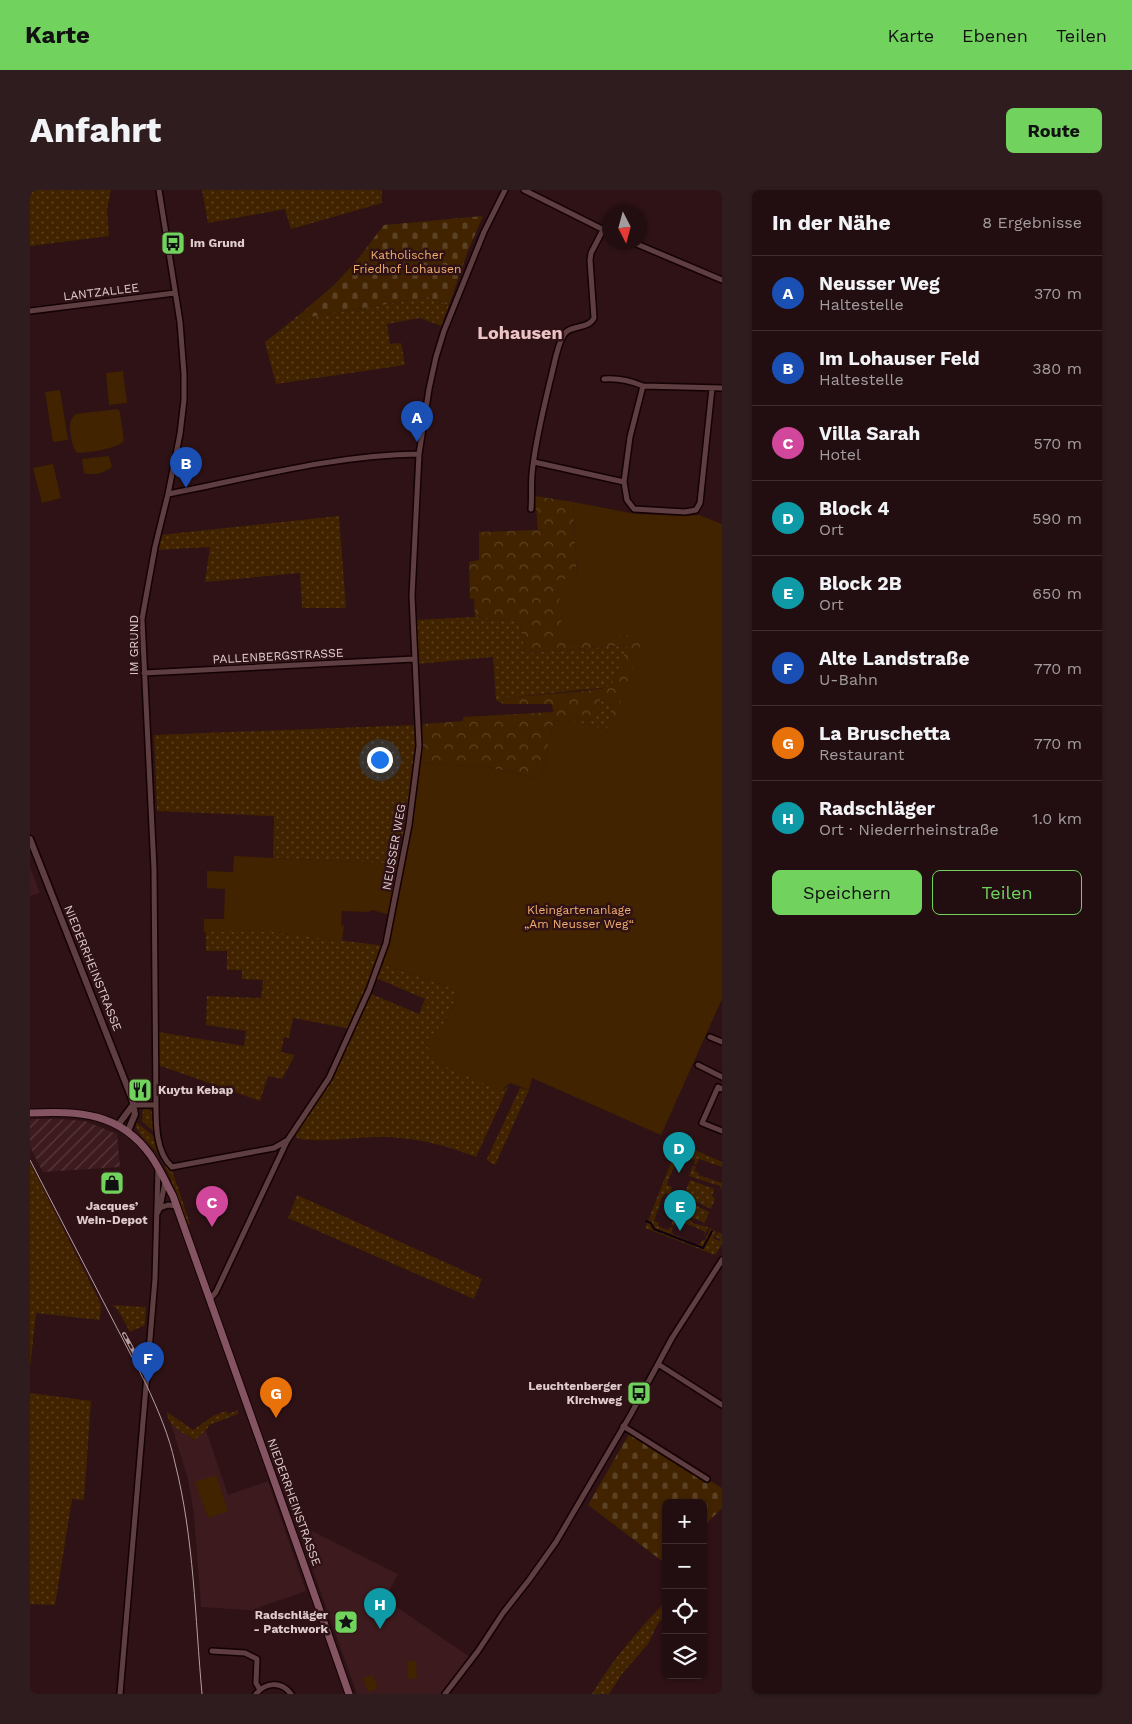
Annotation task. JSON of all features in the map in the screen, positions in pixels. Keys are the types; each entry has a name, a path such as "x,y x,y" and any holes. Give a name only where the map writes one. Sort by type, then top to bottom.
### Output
{"main road":[{"name":"NIEDERRHEINSTRASSE","path":"30,1113 87,1114 102,1118 128,1131 144,1148 158,1168 177,1206 348,1694"}],"street":[{"name":"IM GRUND","path":"156,1105 154,869 142,619 155,547 180,434 184,400 183,347 159,190"},
{"name":"NEUSSER WEG","path":"210,1299 216,1292 287,1141 329,1078 369,990 386,944 409,825 418,754 412,596 419,454 429,388 444,331 484,232 505,190"},
{"path":"524,190 602,229"},
{"path":"531,509 534,462 541,420 561,339 567,331 590,323 594,318 590,260 591,253 602,232"},
{"path":"647,248 722,280"},
{"name":"LANTZALLEE","path":"30,311 175,293"},
{"path":"604,379 619,378 623,381 643,386 722,388"},
{"path":"643,386 630,437 624,482 627,500 634,509 685,512 696,510 700,503 712,388"},
{"path":"168,494 343,460 376,455 419,454"},
{"path":"534,462 624,482"},
{"name":"PALLENBERGSTRASSE","path":"144,673 414,659"},
{"name":"NIEDERRHEINSTRASSE","path":"30,839 117,1057 135,1114 128,1131"},
{"path":"710,1037 722,1042"},
{"path":"698,1065 722,1077 720,1088 702,1123 722,1131"},
{"path":"118,1125 133,1105 156,1105 156,1131 167,1162 174,1168 274,1148 287,1141"},
{"path":"120,1694 151,1327 158,1168"},
{"path":"156,1217 160,1208 165,1182"},
{"path":"160,1208 168,1205 177,1206"},
{"path":"445,1694 556,1542 624,1426 672,1338 720,1268 722,1260"},
{"path":"658,1364 722,1405"},
{"path":"624,1426 706,1479"},
{"path":"212,1651 245,1653 257,1660 256,1683 258,1692"},
{"path":"258,1692 264,1686 275,1684 282,1686 291,1694"}],"shaded area":[{"path":"30,867 40,893 30,896"},
{"path":"30,1119 85,1121 117,1134 120,1167 43,1172 30,1147"},
{"path":"171,1424 195,1440 206,1430 228,1495 268,1481 306,1591 260,1607 258,1611 201,1607 194,1515 188,1479"},
{"path":"296,1523 398,1574 385,1599 470,1657 441,1694 357,1694"}],"green space":[{"path":"30,190 111,190 107,210 109,236 30,246"},
{"path":"202,190 382,190 382,203 291,229 285,209 208,223"},
{"name":"Katholischer Friedhof Lohausen","path":"483,216 468,251 449,305 428,297 293,320 334,285 357,260 384,225"},
{"path":"428,297 449,305 441,326 420,318 387,324 390,344 401,343 405,365 276,384 265,342 293,320"},
{"path":"123,371 127,403 109,405 106,373"},
{"path":"60,390 68,440 53,442 45,392"},
{"path":"118,409 124,441 109,448 77,453 70,432 70,423 74,416 76,414"},
{"path":"109,456 112,467 95,474 84,473 82,459"},
{"path":"53,464 61,498 42,503 33,468"},
{"path":"535,496 573,502 577,576 563,642 646,632 610,733 607,731 612,705 600,699 597,714 593,719 581,719 577,723 554,720 541,779 487,767 419,763 423,724 463,721 463,717 553,712 552,704 503,704 502,698 611,687 628,645 525,653 520,621 475,617 474,599 470,599 469,562 479,560 479,532 538,530"},
{"name":"Kleingartenanlage „Am Neusser Weg“","path":"573,502 636,514 699,515 722,524 722,999 661,1135 532,1078 529,1090 510,1083 501,1091 439,1064 424,1042 445,1022 458,993 446,986 380,963 419,763 487,767 541,779 554,720 588,724 610,732 645,633 563,642 558,581 577,576"},
{"path":"339,516 346,608 302,608 300,573 205,582 210,547 157,550 160,535"},
{"path":"475,617 520,621 525,653 629,645 611,687 502,698 503,704 496,700 493,657 417,664 415,620"},
{"path":"599,699 612,705 607,731 588,724 577,723 581,719 597,714"},
{"path":"415,725 416,763 401,864 273,858 274,816 157,811 154,735"},
{"path":"234,856 401,864 390,915 372,910 368,912 342,911 341,925 344,926 342,941 276,932 204,932 204,919 224,919 225,889 207,888 207,871 233,872"},
{"path":"206,932 276,932 385,946 351,1029 293,1018 289,1038 284,1037 281,1052 295,1055 282,1079 268,1076 260,1101 158,1065 158,1032 244,1046 246,1031 206,1025 207,996 261,998 263,980 242,979 242,970 227,970 227,951 206,951"},
{"path":"380,963 446,986 458,993 445,1022 425,1042 501,1091 508,1087 476,1157 451,1148 413,1139 374,1137 323,1140 297,1138 295,1133 332,1078 369,993 419,1014 425,999 376,978"},
{"path":"520,1088 529,1090 495,1165 487,1159"},
{"path":"147,1108 154,1113 155,1128 153,1131 142,1121 143,1109"},
{"path":"136,1122 156,1138 163,1162 173,1173 190,1224 188,1225 162,1161 138,1131"},
{"path":"679,1143 722,1162 722,1167 699,1159 696,1165 694,1163 695,1160 685,1156 684,1158 679,1157 668,1180 667,1185 672,1187 670,1194 666,1193 662,1197 654,1221 659,1223 658,1226 668,1230 670,1227 673,1228 671,1233 695,1244 700,1244 702,1240 705,1240 710,1228 717,1232 713,1238 719,1241 720,1239 715,1237 718,1232 722,1234 722,1244 715,1255 645,1228"},
{"path":"30,1163 101,1304 100,1320 36,1313 30,1368"},
{"path":"693,1165 696,1167 694,1171 699,1173 698,1175 722,1183 722,1189 720,1186 689,1176"},
{"path":"690,1180 714,1189 712,1196 715,1198 711,1209 691,1199 692,1197 685,1193"},
{"path":"297,1195 482,1279 474,1299 288,1218"},
{"path":"683,1199 709,1212 705,1223 678,1212"},
{"path":"676,1214 692,1221 692,1223 708,1227 704,1238 705,1232 693,1226 676,1221 674,1226 671,1225"},
{"path":"112,1305 146,1307 145,1325 130,1332 118,1310"},
{"path":"30,1393 91,1401 84,1500 72,1499 55,1605 30,1604"},
{"path":"238,1410 238,1414 209,1425 195,1440 173,1426 167,1412 193,1430 213,1416 226,1411 228,1414"},
{"path":"632,1433 722,1488 722,1508 707,1523 707,1499 662,1499 662,1561 588,1505 629,1434"},
{"path":"216,1475 228,1511 208,1518 195,1482"},
{"path":"662,1605 662,1620 658,1623 648,1644 622,1674 609,1694 592,1694 608,1669"},
{"path":"407,1661 416,1661 417,1678 408,1679"},
{"path":"373,1675 378,1688 368,1692 363,1678"}],"waterway":[{"path":"646,1221 651,1223 654,1229 703,1248 712,1231"}],"tram line":[{"path":"30,1160 146,1384 170,1442 181,1491 190,1549 202,1694"}],"railway":[{"path":"124,1334 141,1365"}],"place":[{"name":"Im Grund","path":"173,243"},
{"name":"Neusser Weg","path":"417,442"},
{"name":"Im Lohauser Feld","path":"186,488"},
{"name":"Kuytu Kebap","path":"140,1090"},
{"name":"Block 4","path":"679,1173"},
{"name":"Jacques’ Wein-Depot","path":"112,1183"},
{"name":"Villa Sarah","path":"212,1227"},
{"name":"Block 2B","path":"680,1231"},
{"name":"Alte Landstraße","path":"148,1383"},
{"name":"Leuchtenberger Kirchweg","path":"639,1393"},
{"name":"La Bruschetta","path":"276,1418"},
{"name":"Radschläger - Patchwork","path":"346,1622"},
{"name":"Radschläger","path":"380,1629"}],"district":[{"name":"Lohausen","path":"520,332"}]}
